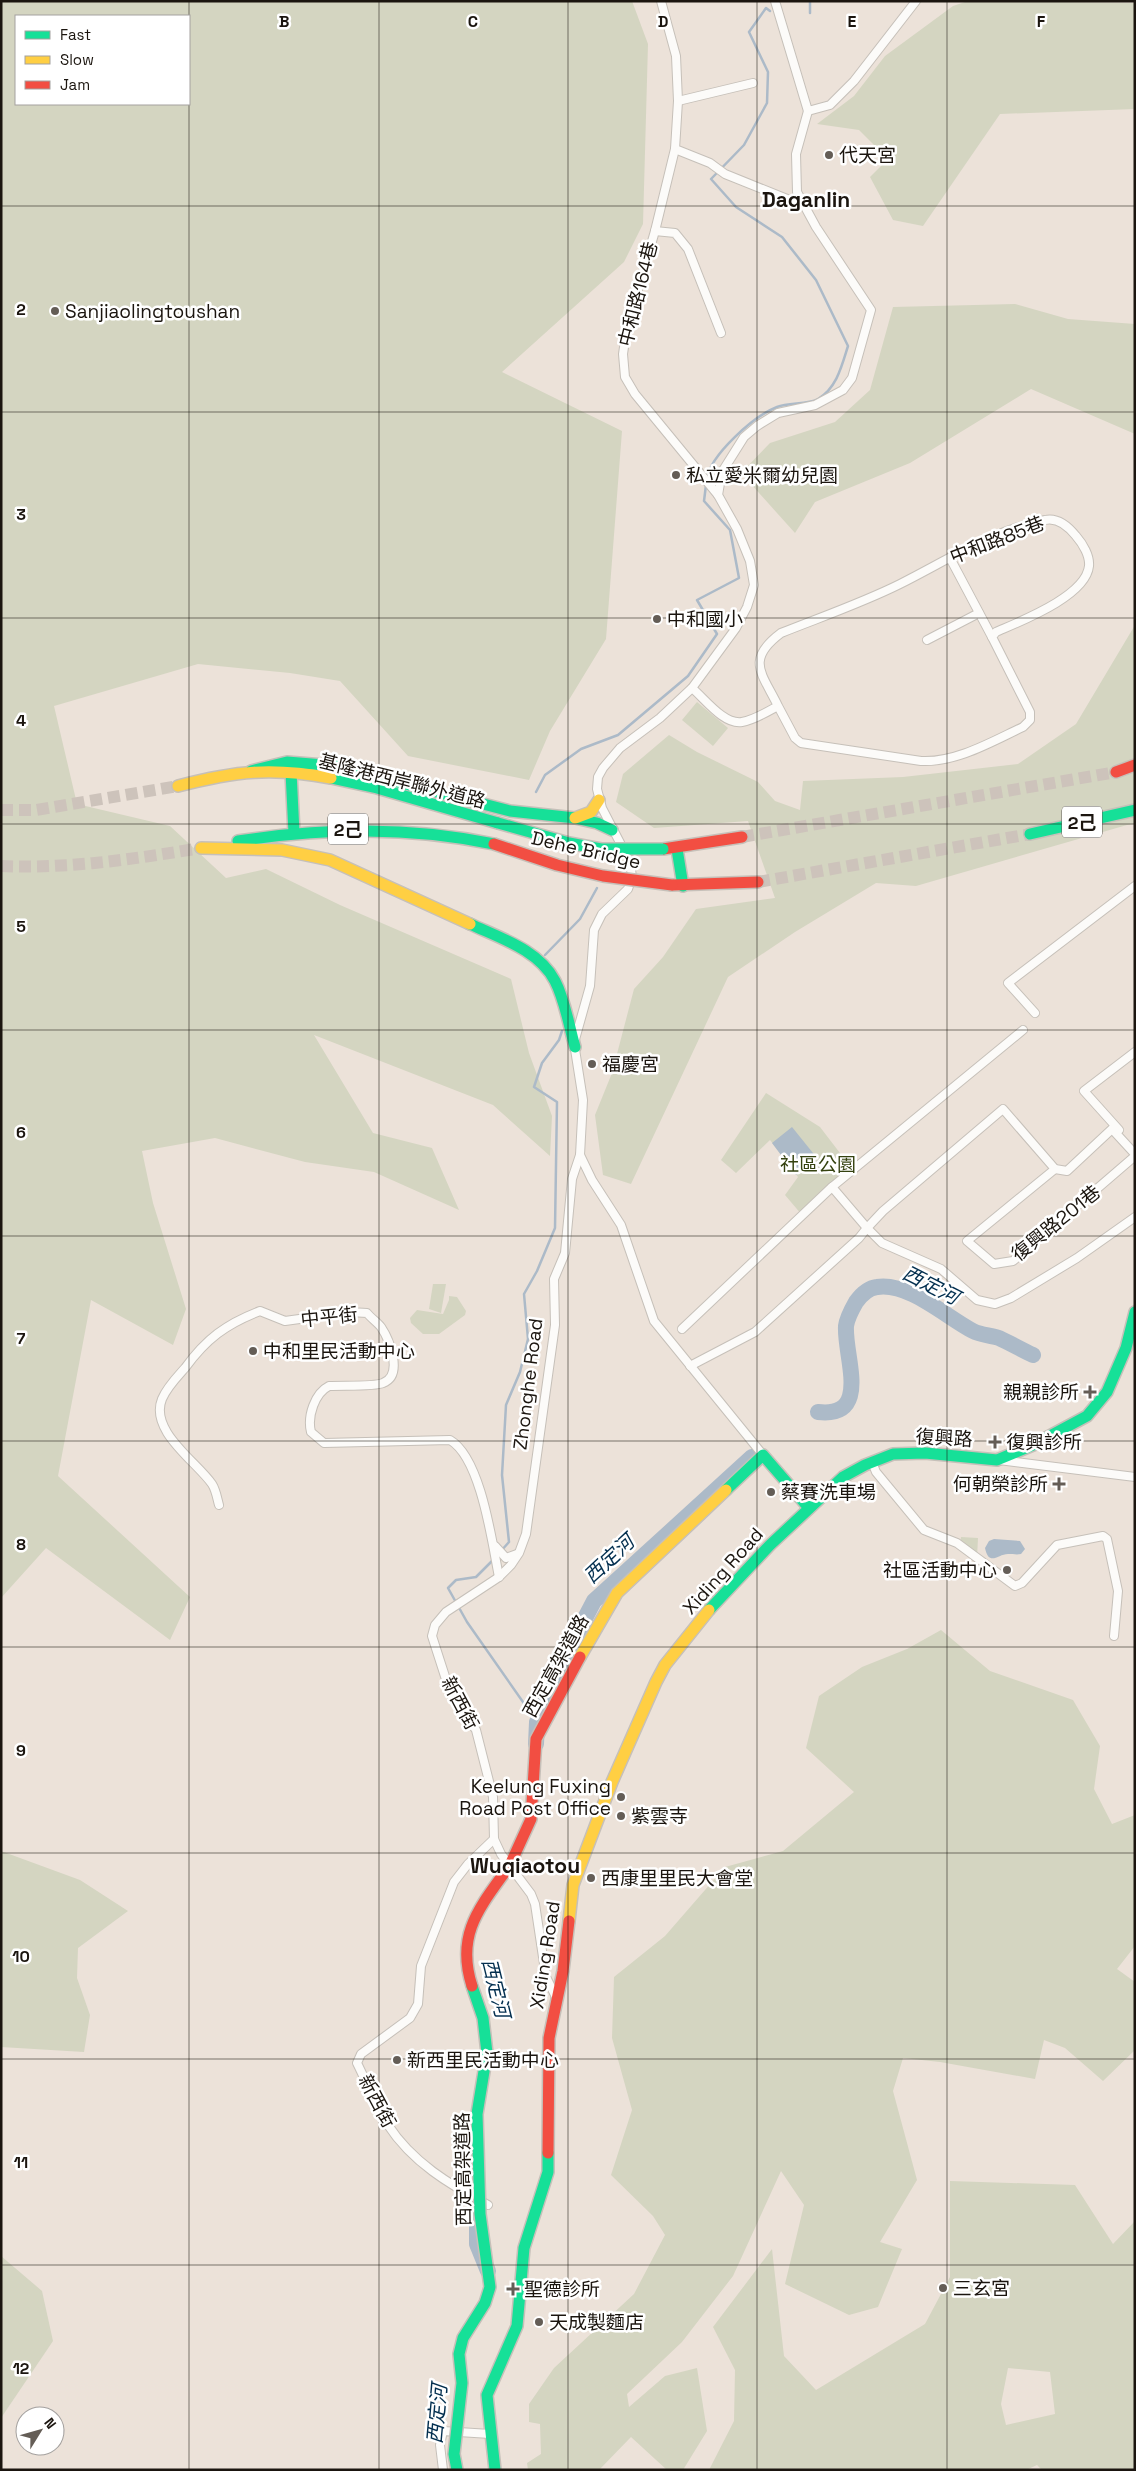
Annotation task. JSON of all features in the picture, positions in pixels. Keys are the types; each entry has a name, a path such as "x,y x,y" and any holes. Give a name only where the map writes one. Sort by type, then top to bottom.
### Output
{"street":[{"name":"中和路164巷","path":"661,1 676,56 678,101 674,149 655,231 627,327 623,354 625,377 635,394 712,487"},
{"path":"718,495 722,472 744,437 750,431 778,413 815,404 836,396 843,390 852,378 871,310 802,205 797,192 796,154 808,111 775,1"},
{"path":"808,111 830,105 854,81 916,1"},
{"path":"678,101 753,83"},
{"path":"674,149 710,163 725,174 802,205"},
{"path":"655,231 675,233 688,248 721,333"},
{"name":"Zhonghe Road","path":"470,1595 499,1577 519,1553 528,1526 555,1325 554,1279 565,1253 572,1179 580,1155 583,1100 575,1048 578,1026 590,986 594,930 602,914 628,889 632,877 628,856 612,830 599,800 597,790 598,777 620,748 660,718 692,688 736,628 747,607 754,585 750,561 737,529 712,487"},
{"name":"中和路85巷","path":"1052,519 1067,525 1082,543 1089,561 1089,569 1082,582 1067,597 996,632 992,637 1028,707 1030,720 1024,727 936,762 801,743 795,738 759,668 759,655 769,642 781,633 894,587 950,558 1022,526 1052,519"},
{"path":"950,558 992,637"},
{"path":"927,640 979,613"},
{"path":"692,688 733,722 748,720 778,706"},
{"path":"251,771 287,762 336,766 510,811 575,818 612,830"},
{"path":"1116,772 1135,767"},
{"name":"基隆港西岸聯外道路","path":"178,786 251,771 291,772 358,784 498,824"},
{"path":"291,772 294,833"},
{"path":"575,818 591,812 599,800"},
{"name":"2己","path":"1030,834 1132,812"},
{"name":"Dehe Bridge","path":"498,824 560,841 601,849 677,849"},
{"name":"基隆港西岸聯外道路","path":"494,844 424,830 359,829 294,833 201,848 262,847 311,854 330,860 518,946 547,968 556,982 566,1015"},
{"name":"2己","path":"677,849 742,837"},
{"name":"Dehe Bridge","path":"494,844 557,865 603,876 677,886"},
{"path":"677,849 677,886"},
{"name":"2己","path":"677,886 758,882"},
{"path":"1035,1013 1008,983 1135,886"},
{"path":"566,1015 573,1025 578,1026"},
{"path":"566,1015 575,1048"},
{"path":"682,1329 832,1187 1023,1030"},
{"path":"1135,1052 1084,1091 1135,1149"},
{"path":"690,1366 754,1332 860,1238 883,1211 1003,1109 1055,1169"},
{"name":"復興路201巷","path":"1112,1129 1135,1155 1076,1209 1013,1261 994,1264 968,1241 1055,1169 1067,1171 1112,1129"},
{"name":"Zhonghe Road","path":"580,1155 592,1180 621,1224 654,1321 808,1507"},
{"path":"572,1179 581,1173 592,1180"},
{"name":"復興路201巷","path":"832,1187 882,1243 941,1269 977,1300 995,1304 1011,1298 1077,1258 1135,1216"},
{"name":"中平街","path":"219,1505 212,1485 184,1455 161,1417 162,1399 192,1357 218,1331 238,1319 260,1311 285,1321 350,1312 367,1313 380,1326 390,1346 394,1367 391,1376 384,1383 329,1386 322,1390 311,1412 311,1432 324,1443 450,1440 458,1445 464,1453 482,1498 491,1540 497,1551 496,1564 499,1577"},
{"name":"復興路","path":"808,1507 843,1477 872,1462 893,1454 925,1453 997,1460 1075,1424 1096,1407 1107,1392 1126,1348 1135,1313"},
{"name":"西定高架道路","path":"456,2470 454,2454 462,2383 459,2354 463,2338 485,2304 490,2286 480,2214 477,2114 488,2053 483,2018 468,1973 465,1954 474,1915 510,1866 532,1819 536,1738 616,1593 763,1455"},
{"path":"997,1460 1135,1477"},
{"path":"872,1462 876,1472 924,1530 957,1543 1014,1586 1022,1583 1058,1545 1103,1536 1108,1546 1118,1591 1114,1636"},
{"name":"Xiding Road","path":"494,2470 487,2395 517,2326 524,2248 548,2172 549,2038 563,1971 573,1885 609,1789 665,1665 703,1616 808,1507"},
{"path":"497,1551 511,1558 519,1553"},
{"name":"新西街","path":"470,1595 437,1622 432,1636 451,1695 476,1730 494,1797 494,1839 510,1866 531,1894 546,1977 557,1999"},
{"name":"新西街","path":"488,2205 439,2178 405,2147 387,2124 357,2063 361,2054 410,2018 418,2004 420,1966 431,1944 448,1896 468,1864 494,1839"},
{"path":"443,2470 440,2445 443,2431 490,2434"}],"green space":[{"path":"1,1 632,1 648,44 643,224 624,262 502,372 622,431 606,639 550,731 529,780 408,756 340,681 290,673 198,664 54,706 77,804 170,826 226,878 266,869 340,905 511,979 529,1053 552,1116 550,1156 493,1105 314,1035 373,1133 432,1148 459,1210 374,1172 305,1162 215,1138 142,1151 153,1203 186,1309 173,1345 91,1300 58,1476 190,1597 170,1640 46,1548 1,1598"},
{"path":"968,1 1135,3 1135,109 1000,114 923,226 893,220 870,177 888,159 859,130 817,124 854,96 885,56 953,6"},
{"path":"1015,304 1068,319 1135,324 1135,434 1031,389 910,463 815,502 795,533 741,473 770,443 835,422 870,390 893,307"},
{"path":"1135,625 1135,824 916,886 876,883 795,932 728,977 631,1184 603,1175 595,1115 612,1073 634,989 663,957 696,909 775,898 748,821 654,828 616,802 623,774 669,735 697,752 758,782 775,801 800,810 803,781 903,777 1018,764 1076,724"},
{"path":"697,702 728,728 713,746 682,720"},
{"name":"社區公園","path":"766,1093 820,1127 853,1170 802,1215 785,1195 798,1177 770,1140 736,1173 721,1160"},
{"path":"433,1284 446,1284 441,1313 429,1309"},
{"path":"449,1296 457,1297 466,1311 465,1315 439,1334 423,1334 411,1323 410,1318 417,1310 443,1314"},
{"path":"961,1537 978,1538 977,1558 960,1545"},
{"path":"941,1630 990,1671 1073,1700 1100,1746 1094,1789 1112,1824 1135,1815 1135,1946 1117,1969 1135,1982 1135,2050 1103,2081 1065,2048 1044,2040 1035,2079 940,2062 903,2058 893,2091 917,2180 880,2242 902,2249 878,2307 849,2315 785,2284 804,2205 781,2171 733,2276 682,2342 627,2394 629,2407 665,2376 697,2368 707,2431 683,2470 667,2470 631,2437 599,2470 528,2470 527,2463 541,2454 540,2424 529,2422 529,2404 554,2368 634,2294 665,2235 653,2216 611,2175 632,2110 612,2038 614,1977 665,1936 725,1867 783,1851 854,1792 806,1748 819,1696 862,1667 907,1649"},
{"path":"1,1851 80,1880 128,1911 78,1948 77,1978 90,2015 84,2052 1,2047"},
{"path":"950,2181 1075,2185 1113,2244 1135,2221 1135,2470 1042,2470 1037,2465 1026,2470 709,2470 734,2421 735,2370 713,2327 772,2249 784,2356 816,2390 925,2324 950,2277","holes":["1008,2368 1050,2372 1055,2414 1006,2425 1001,2404"]},
{"path":"1,2256 42,2291 53,2341 1,2418"}],"water":[{"path":"792,1127 817,1158 796,1175 772,1143"},
{"path":"994,1539 1020,1541 1025,1549 1021,1554 1008,1554 991,1558 985,1548 989,1541"}],"waterway":[{"path":"810,1 810,13"},
{"path":"707,479 710,469 724,448 746,427 777,407 814,401 830,389 838,376 848,346 816,280 782,237 736,207 711,179 744,145 767,103 768,72 749,32 766,8 770,11"},
{"path":"536,792 545,775 581,749 618,735 688,676 717,634 697,600 739,578 730,530 704,501 706,485"},
{"path":"545,955 580,919 597,888"},
{"path":"501,1551 509,1542 502,1475 506,1405 520,1372 528,1339 524,1294 537,1271 555,1228 557,1102 534,1087 542,1063 559,1040 562,1031"},
{"name":"西定河","path":"818,1412 835,1411 845,1405 850,1396 852,1383 846,1326 851,1311 858,1299 865,1292 877,1287 889,1287 914,1295 973,1331 999,1338 1033,1355"},
{"name":"西定河","path":"536,1744 537,1722 562,1662 594,1601 752,1457"},
{"path":"494,1559 476,1577 456,1580 448,1588 467,1622 537,1722"},
{"name":"西定河","path":"477,2211 477,2244 488,2271"}],"tunnel":[{"path":"742,837 1116,772"},
{"path":"1,810 36,810 178,786"},
{"path":"758,882 1030,834"},
{"path":"1,866 76,865 201,848"}],"traffic: fast":[{"path":"251,771 287,762 336,766 510,811 575,818 597,823 612,830"},
{"path":"291,772 294,833"},
{"path":"331,778 377,788 498,823"},
{"path":"1030,834 1135,810"},
{"path":"498,823 569,843 601,849 663,849"},
{"path":"238,841 303,833 366,831 430,834 494,844"},
{"path":"677,849 683,886"},
{"path":"470,924 518,946 548,970 562,996 575,1047"},
{"path":"709,1610 770,1545 843,1477 865,1465 893,1454 925,1453 997,1460 1033,1445 1087,1416 1107,1392 1126,1348 1135,1312"},
{"path":"726,1490 763,1455 808,1507"},
{"path":"457,2470 454,2454 462,2383 459,2354 463,2338 485,2303 490,2287 480,2214 477,2114 487,2053 483,2018 472,1986"},
{"path":"495,2470 487,2395 517,2326 524,2248 548,2172 548,2153"}],"traffic: slow":[{"path":"178,786 218,777 254,772 290,772 331,778"},
{"path":"575,818 591,812 599,800"},
{"path":"201,848 282,850 330,860 470,924"},
{"path":"580,1657 617,1593 726,1490"},
{"path":"569,1921 573,1885 612,1782 656,1682 665,1665 709,1610"}],"traffic: jam":[{"path":"1116,772 1135,765"},
{"path":"663,849 742,837"},
{"path":"494,844 557,865 603,876 672,885"},
{"path":"672,885 758,882"},
{"path":"510,1865 531,1819 536,1739 580,1657"},
{"path":"472,1986 468,1967 467,1950 469,1935 481,1907 510,1865"},
{"path":"548,2153 549,2038 563,1971 569,1921"}],"place":[{"name":"代天宮","path":"829,155"},
{"name":"Sanjiaolingtoushan","path":"55,311"},
{"name":"私立愛米爾幼兒園","path":"676,475"},
{"name":"中和國小","path":"657,619"},
{"name":"福慶宮","path":"592,1064"},
{"name":"中和里民活動中心","path":"253,1351"},
{"name":"親親診所","path":"1090,1392"},
{"name":"復興診所","path":"995,1442"},
{"name":"何朝榮診所","path":"1059,1484"},
{"name":"蔡賽洗車場","path":"771,1492"},
{"name":"社區活動中心","path":"1007,1570"},
{"name":"Keelung Fuxing Road Post Office","path":"621,1797"},
{"name":"紫雲寺","path":"621,1816"},
{"name":"西康里里民大會堂","path":"591,1878"},
{"name":"新西里民活動中心","path":"397,2060"},
{"name":"三玄宮","path":"943,2288"},
{"name":"聖德診所","path":"513,2289"},
{"name":"天成製麵店","path":"539,2322"}],"district":[{"name":"Daganlin","path":"806,199"},
{"name":"Wuqiaotou","path":"525,1865"}]}
